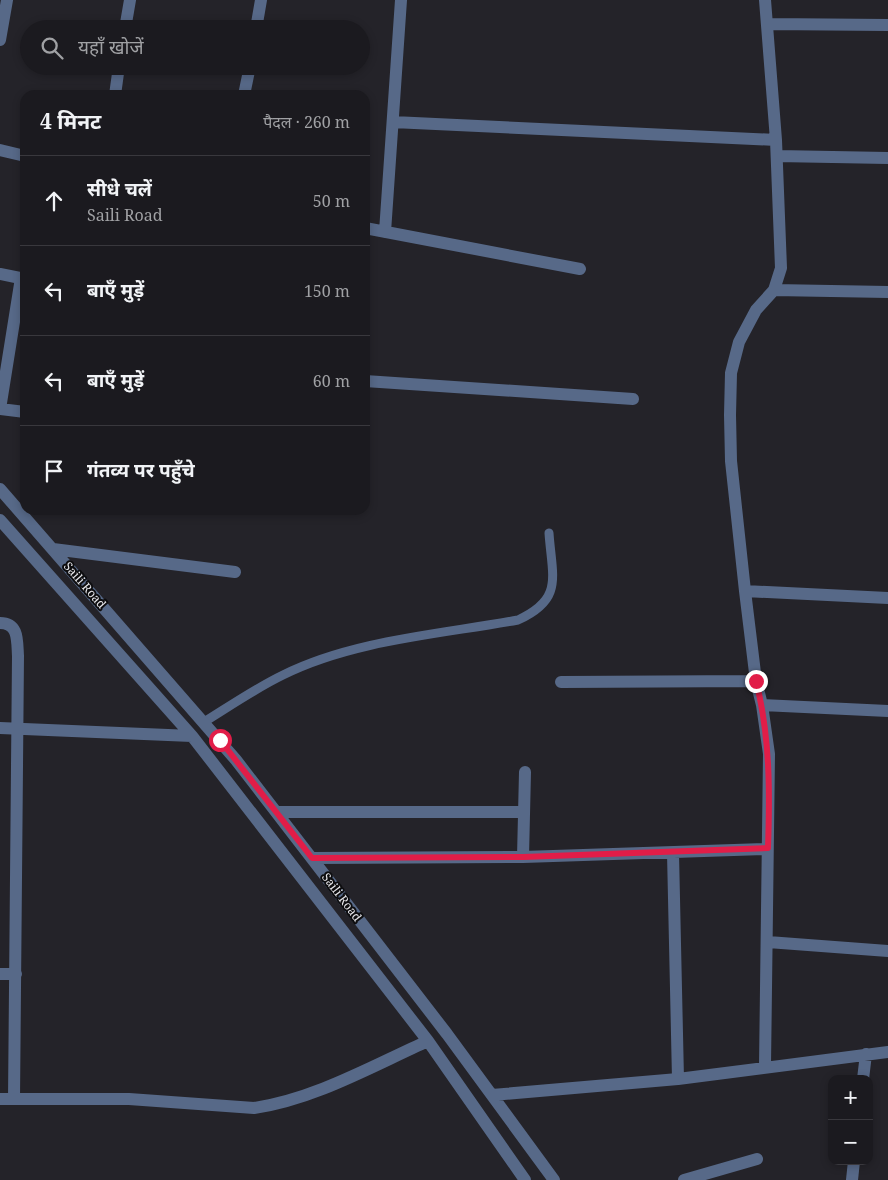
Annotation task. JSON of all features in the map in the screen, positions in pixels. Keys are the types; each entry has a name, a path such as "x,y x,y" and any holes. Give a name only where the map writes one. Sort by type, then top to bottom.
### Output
{"street":[{"path":"0,40 8,0"},
{"path":"127,20 130,0"},
{"path":"258,20 261,0"},
{"path":"385,232 401,0"},
{"path":"765,0 777,156 781,268 774,290 756,310 742,333 731,373 731,461 756,681 762,704 769,754 765,1066"},
{"path":"767,24 888,25"},
{"path":"116,90 118,75"},
{"path":"245,90 248,75"},
{"path":"393,122 776,140"},
{"path":"0,150 20,155"},
{"path":"777,156 888,158"},
{"path":"370,229 580,269"},
{"path":"0,274 20,278"},
{"path":"774,290 888,292"},
{"path":"20,296 0,409 20,411"},
{"path":"370,381 633,399"},
{"name":"Saili Road","path":"0,489 20,512"},
{"name":"Saili Road","path":"23,515 204,722 277,812 492,1094 554,1180"},
{"path":"0,520 192,736 428,1041 525,1180"},
{"path":"53,549 235,572"},
{"path":"745,591 888,598"},
{"path":"0,623 12,625 16,635 18,728 14,1099"},
{"path":"561,682 756,681"},
{"path":"762,704 888,711"},
{"path":"0,728 192,736"},
{"path":"523,857 525,772"},
{"path":"277,812 524,812"},
{"path":"312,858 523,857 673,853 768,848"},
{"path":"673,853 678,1079"},
{"path":"768,942 888,951"},
{"path":"0,974 16,974"},
{"path":"0,1099 128,1099 254,1108 264,1107 327,1086 428,1041"},
{"path":"492,1094 678,1079 765,1066 888,1052"},
{"path":"863,1075 866,1054"},
{"path":"684,1180 757,1159"},
{"path":"852,1180 854,1165"}],"lane":[{"path":"204,722 284,674 332,656 367,647 518,620 537,612 546,603 552,582 549,533"}],"route":[{"path":"220,740 312,858 523,857 673,853 768,848 769,754 762,704 756,681"}]}
